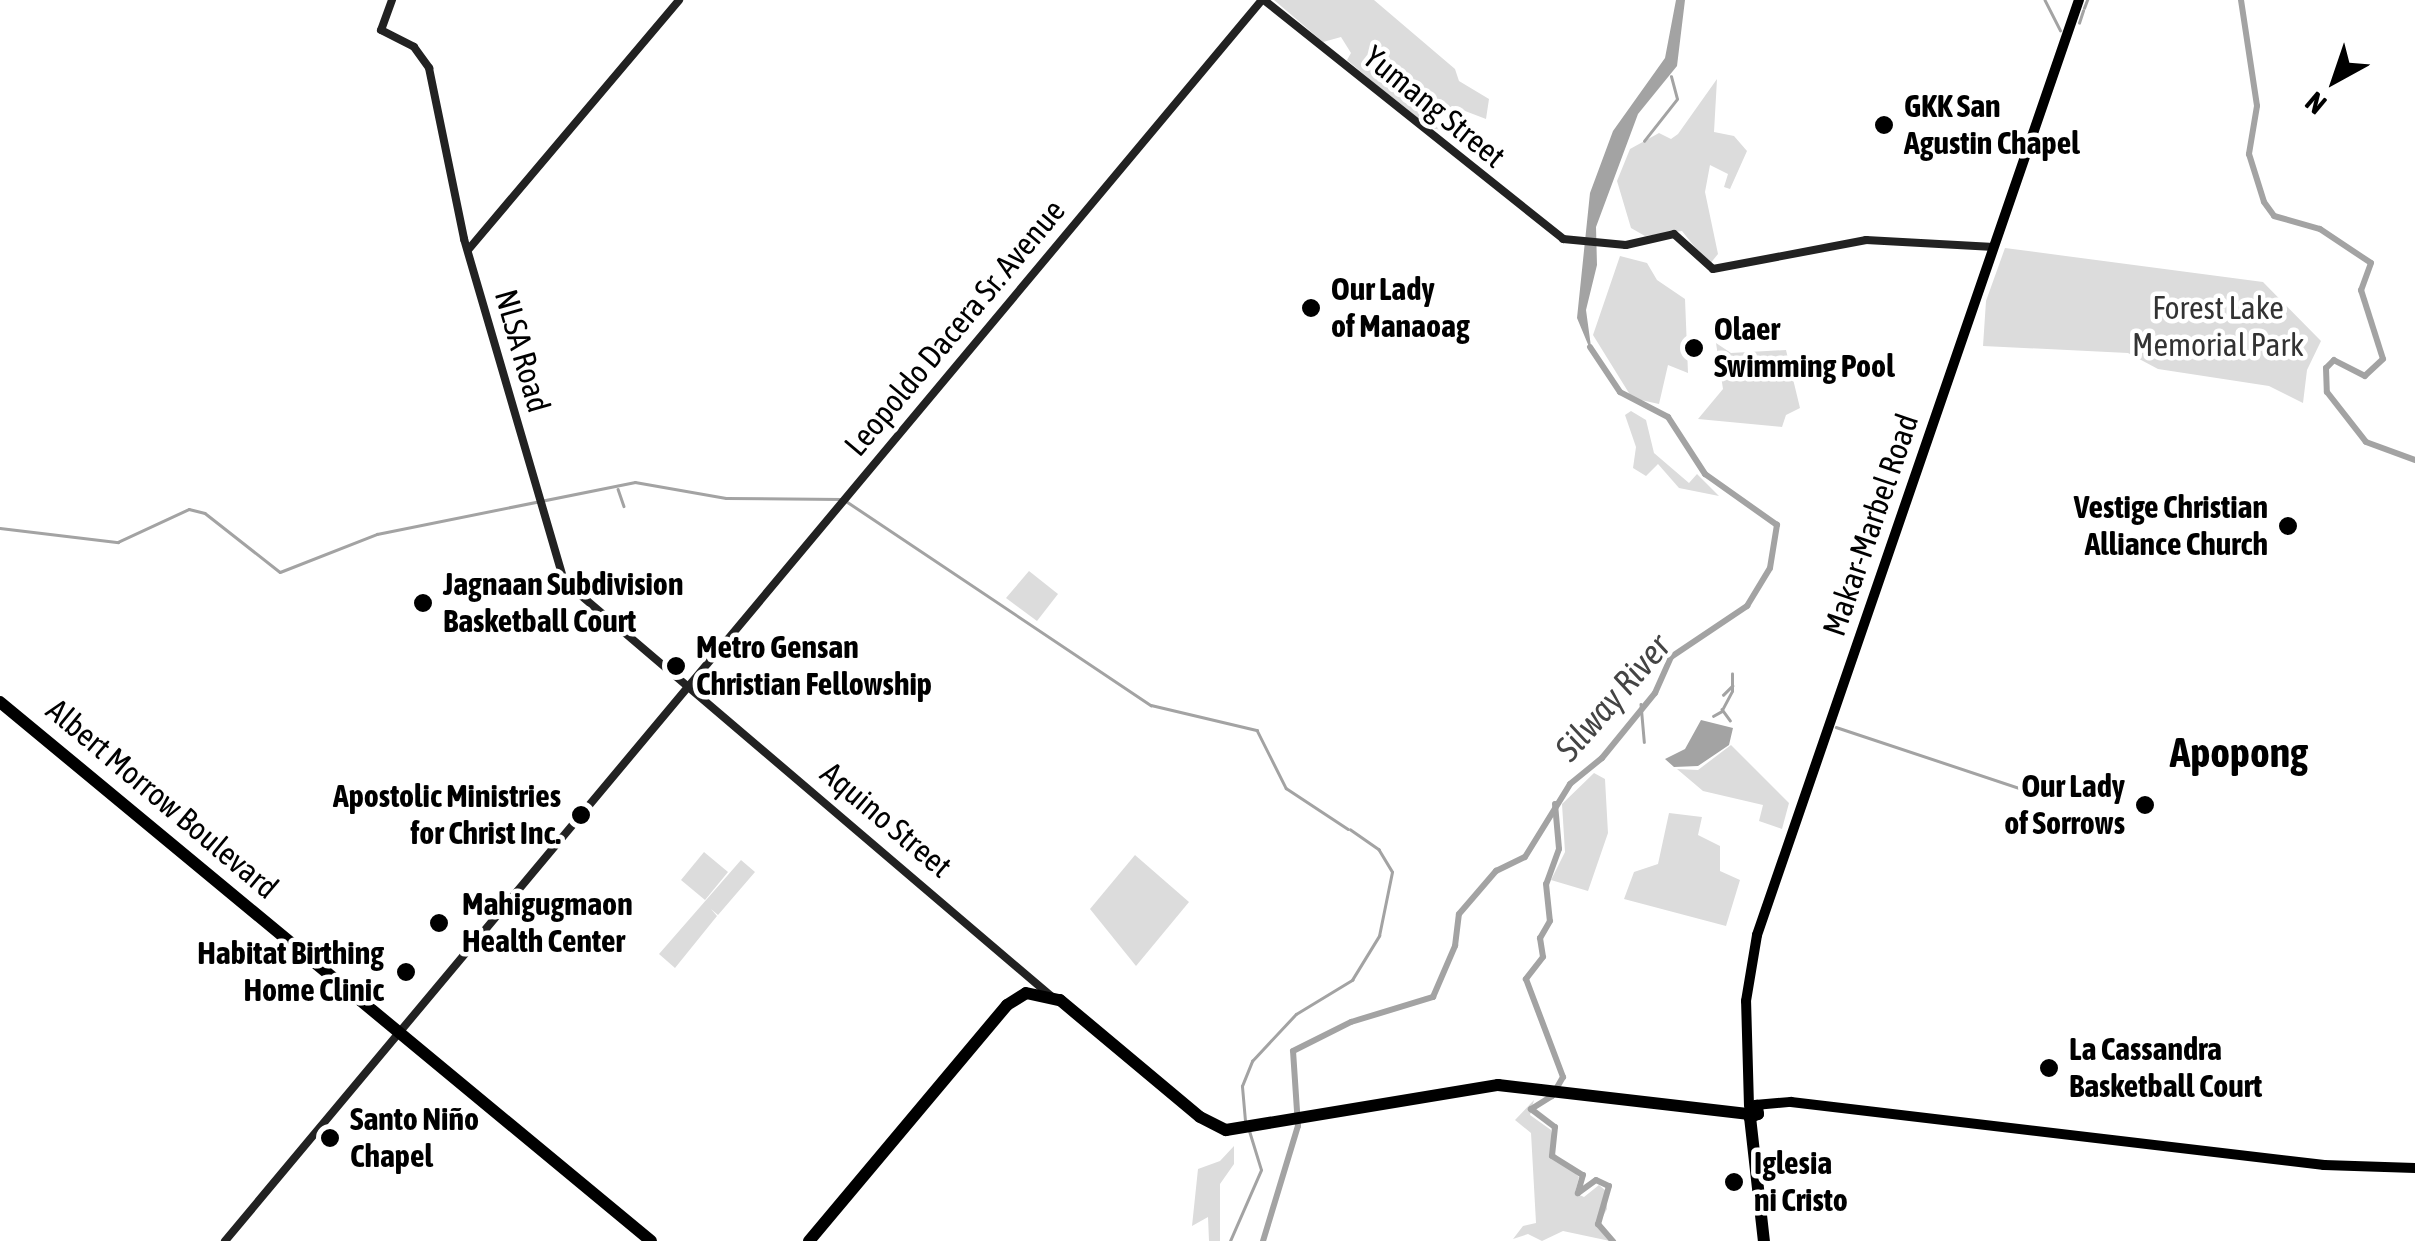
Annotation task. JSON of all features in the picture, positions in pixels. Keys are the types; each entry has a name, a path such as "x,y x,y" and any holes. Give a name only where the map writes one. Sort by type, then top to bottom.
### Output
{"highway":[{"name":"Albert Morrow Boulevard","path":"2,702 651,1241"},
{"path":"810,1241 1011,1001 1026,993 1050,996 1212,1126 1261,1127 1482,1087 1756,1107 1755,1145 1764,1241"}],"main road":[{"name":"NLSA Road","path":"392,0 381,30 418,50 429,68 468,250 539,504 565,582 686,686"},
{"path":"468,250 679,0"},
{"name":"Yumang Street","path":"1263,0 1548,230 1579,241 1678,235 1714,269 1849,241 1994,248"},
{"name":"Leopoldo Dacera Sr. Avenue","path":"225,1241 1263,0"},
{"name":"Makar-Marbel Road","path":"1756,1107 1748,1073 1746,1001 1757,935 2079,0"},
{"name":"Aquino Street","path":"686,686 1050,996"},
{"path":"1756,1107 2324,1166 2415,1168"}],"green space":[{"path":"1274,0 1374,0 1455,69 1459,81 1489,99 1486,119 1452,106 1437,119 1441,130 1426,127 1347,60 1351,53 1341,37 1323,42"},
{"path":"1717,79 1714,132 1734,136 1747,151 1730,189 1724,187 1728,174 1710,165 1705,192 1718,254 1709,265 1682,231 1645,236 1631,228 1617,181 1630,149 1659,133 1671,139 1678,134"},
{"name":"Forest Lake Memorial Park","path":"2005,248 2263,282 2321,341 2307,370 2303,403 2269,386 2158,369 2128,353 1983,346 1986,301"},
{"path":"1620,256 1647,263 1657,280 1685,299 1688,373 1668,365 1659,404 1632,398 1593,335"},
{"path":"1716,343 1731,353 1786,350 1800,408 1786,415 1782,427 1698,419 1723,389"},
{"path":"1631,411 1646,420 1654,453 1689,483 1697,474 1719,496 1679,488 1658,464 1646,476 1633,468 1636,447 1625,415"},
{"path":"1029,571 1058,594 1037,621 1006,598"},
{"path":"1731,745 1789,803 1782,829 1759,821 1763,805 1703,791 1677,769 1698,770"},
{"path":"1594,773 1605,779 1608,833 1588,891 1551,880 1565,852 1562,804"},
{"path":"1669,813 1702,817 1698,835 1720,846 1720,871 1740,880 1726,926 1624,899 1634,872 1658,864"},
{"path":"704,852 728,872 705,900 681,880"},
{"path":"1135,855 1189,902 1136,966 1090,909"},
{"path":"741,860 755,872 718,915 711,909 717,916 675,968 659,954"},
{"path":"1534,1100 1530,1115 1551,1130 1555,1154 1579,1177 1575,1193 1584,1197 1599,1185 1606,1191 1607,1209 1597,1227 1610,1241 1563,1231 1542,1241 1528,1234 1513,1239 1523,1226 1536,1223 1531,1133 1515,1120"},
{"path":"1234,1146 1234,1164 1220,1184 1220,1241 1209,1241 1208,1217 1192,1226 1198,1169 1220,1161"}],"shaded area":[{"path":"1676,0 1685,0 1677,66 1638,114 1596,227 1597,265 1586,310 1592,354 1577,318 1590,193 1613,131 1665,58"},
{"path":"1701,720 1733,728 1729,745 1698,766 1674,767 1665,759 1685,749"}],"waterway":[{"path":"2045,0 2060,30"},
{"path":"2084,8 2087,0"},
{"path":"2241,0 2257,106 2249,154 2264,202 2274,216 2320,229 2371,263 2361,290 2383,359 2365,376 2334,360 2326,368 2327,392 2366,442 2415,460"},
{"path":"2079,23 2083,11"},
{"path":"1644,141 1677,99 1671,77"},
{"name":"Silway River","path":"1263,1241 1298,1126 1293,1051 1351,1022 1433,997 1455,946 1459,914 1496,871 1525,857 1570,784 1602,758 1655,693 1671,657 1747,606 1770,568 1777,525 1705,474 1668,417 1620,392 1590,347"},
{"path":"0,528 118,542 189,509 205,513 280,572 377,534 635,482 726,498 841,499"},
{"path":"618,489 624,506"},
{"path":"846,501 1151,705 1257,730 1286,788 1348,829"},
{"path":"1730,721 1722,710 1732,691 1732,674"},
{"path":"1723,695 1732,686"},
{"path":"1641,704 1644,742"},
{"path":"1713,716 1722,711"},
{"path":"1836,727 2050,798"},
{"path":"1555,804 1559,849 1546,884 1550,921 1540,938 1543,957 1526,979 1563,1077 1552,1096 1531,1109 1555,1127 1552,1156 1583,1175 1578,1193 1596,1180 1609,1186 1598,1224 1613,1241"},
{"path":"1245,1121 1242,1086 1252,1061 1296,1014 1352,980 1379,936 1392,872 1379,850 1350,830"},
{"path":"1230,1241 1261,1170 1249,1131"}],"place":[{"name":"GKK San Agustin Chapel","path":"1884,125"},
{"name":"Our Lady of Manaoag","path":"1311,308"},
{"name":"Olaer Swimming Pool","path":"1694,348"},
{"name":"Vestige Christian Alliance Church","path":"2288,526"},
{"name":"Jagnaan Subdivision Basketball Court","path":"423,603"},
{"name":"Metro Gensan Christian Fellowship","path":"676,666"},
{"name":"Our Lady of Sorrows","path":"2145,805"},
{"name":"Apostolic Ministries for Christ Inc.","path":"581,815"},
{"name":"Mahigugmaon Health Center","path":"439,923"},
{"name":"Habitat Birthing Home Clinic","path":"406,972"},
{"name":"La Cassandra Basketball Court","path":"2049,1068"},
{"name":"Santo Niño Chapel","path":"330,1138"},
{"name":"Iglesia ni Cristo","path":"1734,1182"}],"district":[{"name":"Apopong","path":"2239,752"}]}
